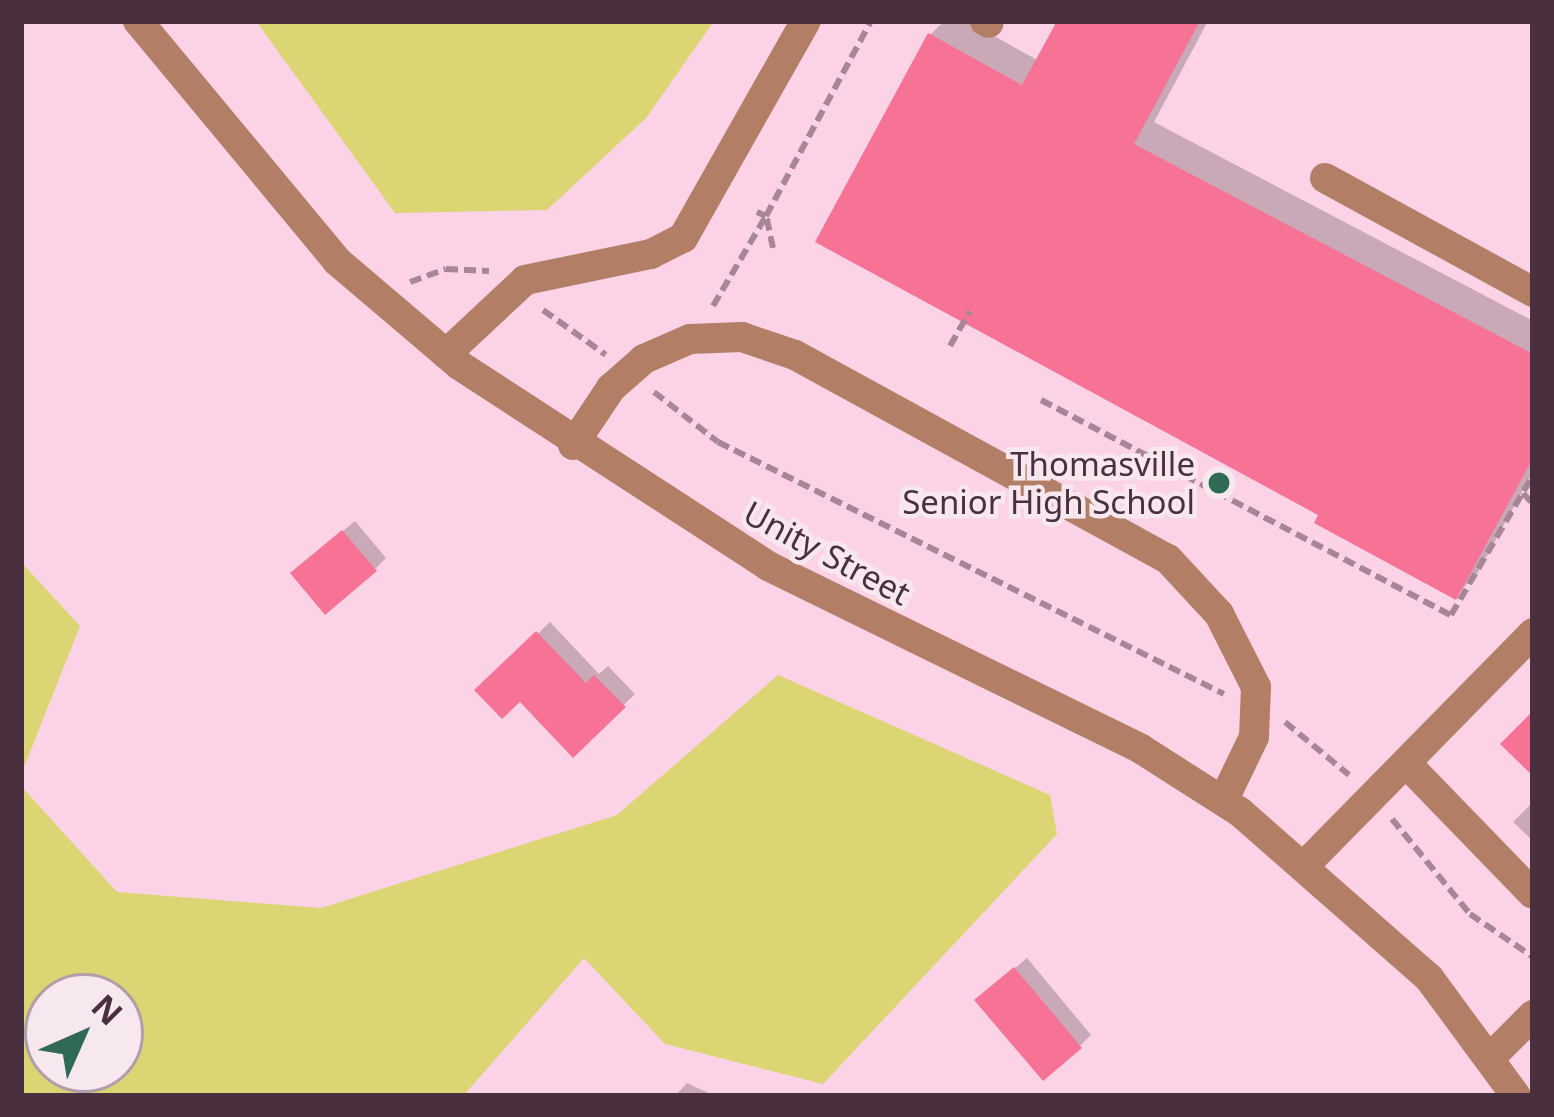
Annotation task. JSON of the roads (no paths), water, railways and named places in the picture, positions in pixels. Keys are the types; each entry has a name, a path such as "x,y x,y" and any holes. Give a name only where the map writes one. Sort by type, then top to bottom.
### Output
{"street":[{"name":"Unity Street","path":"138,21 337,261 446,354 573,446 768,566 1142,748 1223,801 1306,864 1429,978 1516,1096"},
{"path":"446,354 525,280 652,254 683,238 806,21"},
{"path":"1325,178 1533,292"},
{"path":"573,446 629,372 690,339 742,337 796,355 1168,559 1219,614 1256,687 1254,737 1223,801"},
{"path":"1306,864 1533,633"},
{"path":"1406,763 1533,894"},
{"path":"1490,1058 1533,1015"}],"place":[{"name":"Thomasville Senior High School","path":"1219,483"}]}
